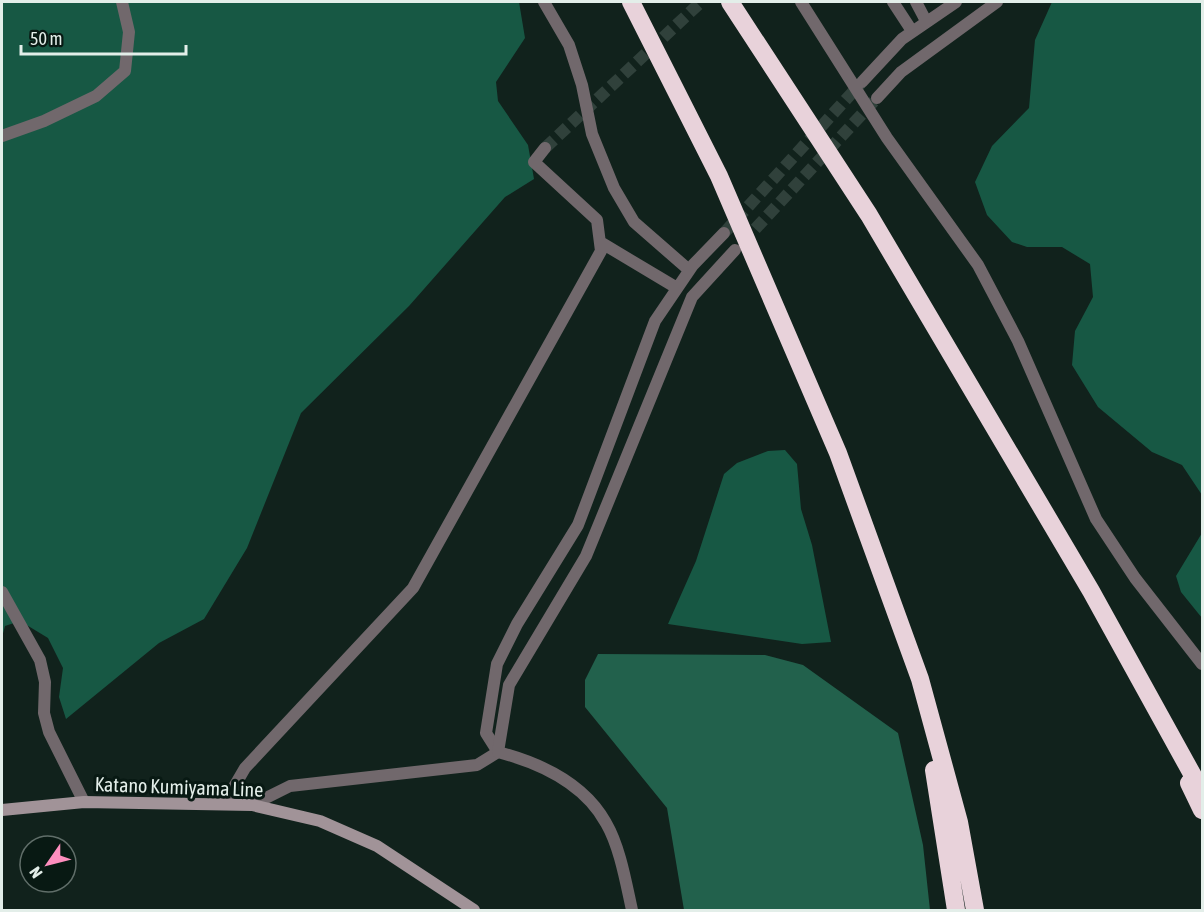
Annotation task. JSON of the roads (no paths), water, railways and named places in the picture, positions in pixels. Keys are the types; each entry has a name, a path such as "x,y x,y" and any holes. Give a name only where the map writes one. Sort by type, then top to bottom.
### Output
{"highway":[{"path":"631,2 719,176 833,442 920,679 959,822 975,910"},
{"path":"730,2 869,215 1091,591 1203,792"},
{"path":"1091,591 1203,810"},
{"path":"920,679 956,910"}],"main road":[{"name":"Katano Kumiyama Line","path":"2,810 84,802 252,805 320,821 377,846 474,910"}],"street":[{"path":"2,136 44,121 96,96 125,71 129,32 122,2"},
{"path":"544,2 569,45 582,85 592,134 614,188 634,222 689,270"},
{"path":"801,2 887,138 978,265 1018,341 1096,519 1135,578 1203,664"},
{"path":"893,2 912,31"},
{"path":"916,2 926,21"},
{"path":"862,82 912,31 956,2"},
{"path":"877,98 900,72 997,2"},
{"path":"224,804 245,768 413,588 601,252 597,220 534,162 545,148"},
{"path":"632,910 623,866 607,823 584,794 552,771 522,758 498,752 486,733 497,664 518,624 578,525 655,321 689,270 724,234"},
{"path":"600,242 677,288"},
{"path":"252,805 290,786 477,765 498,752 509,685 586,556 692,297 735,250"},
{"path":"2,592 40,660 45,682 44,713 49,732 84,802"}],"tunnel":[{"path":"545,148 701,2"},
{"path":"724,233 861,83"},
{"path":"743,242 877,98"}]}
